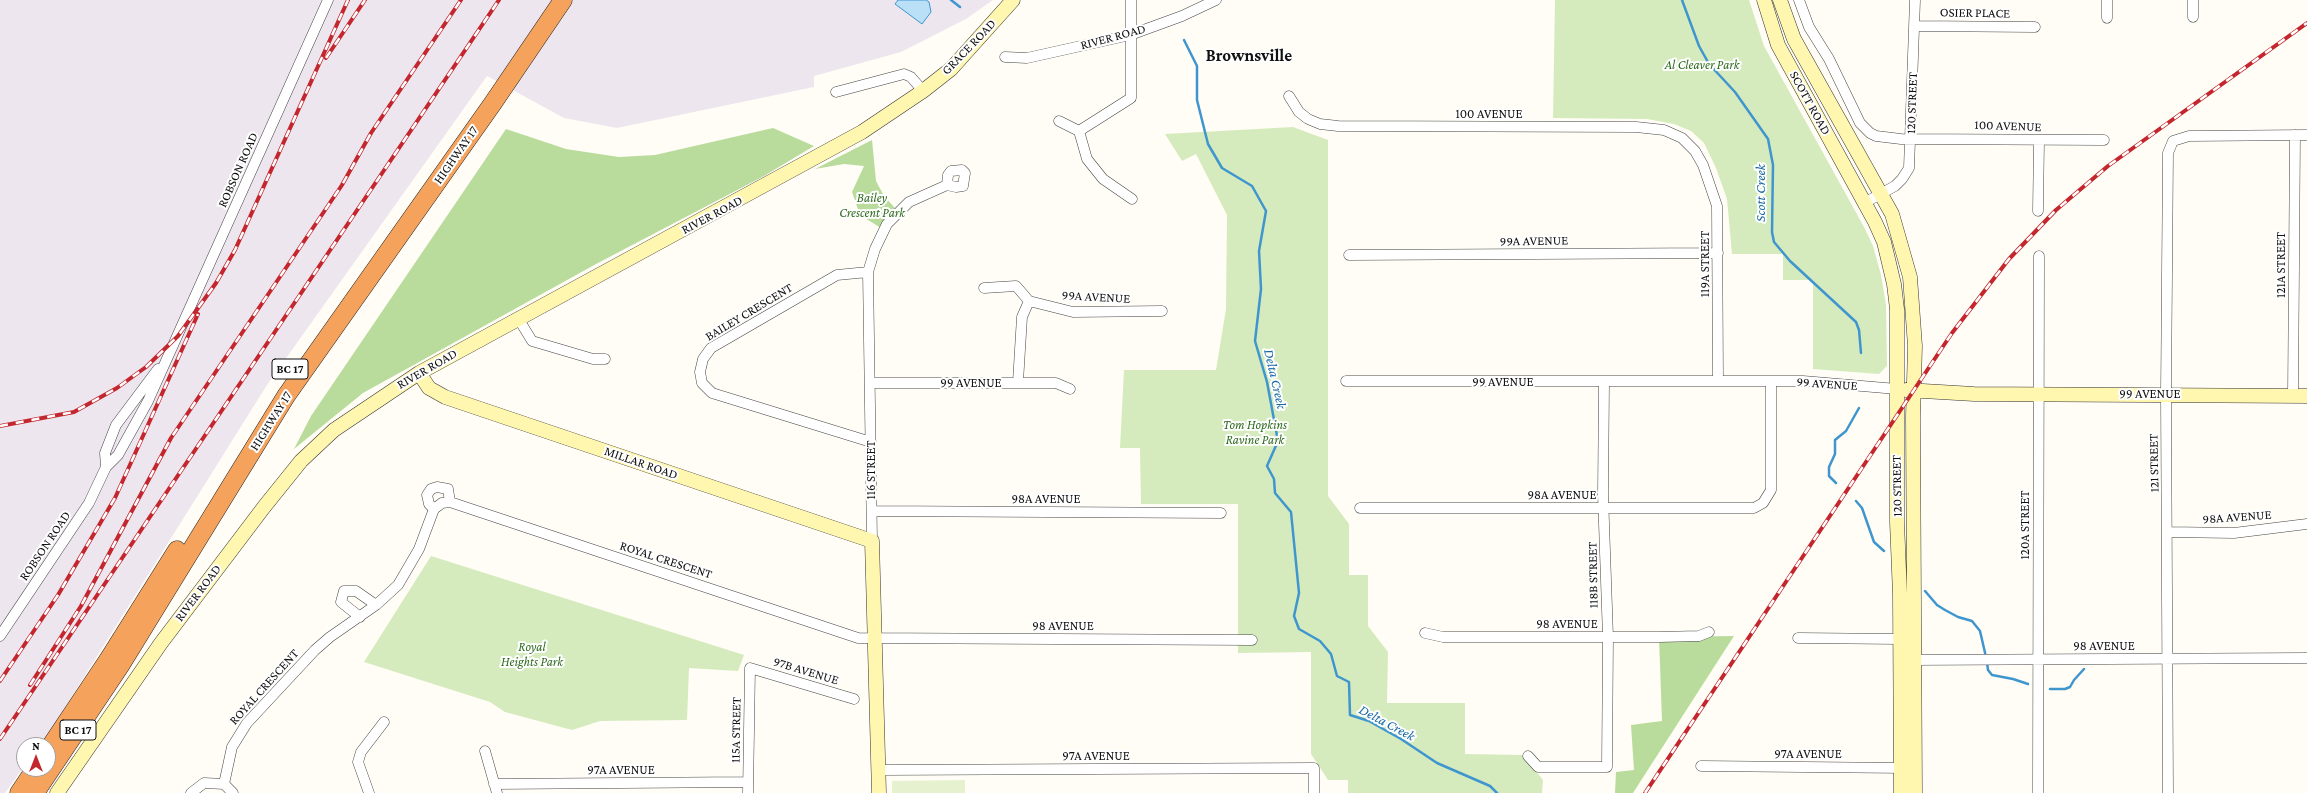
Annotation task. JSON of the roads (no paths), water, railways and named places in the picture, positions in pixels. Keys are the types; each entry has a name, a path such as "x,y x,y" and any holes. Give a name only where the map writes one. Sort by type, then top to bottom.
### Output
{"highway":[{"name":"HIGHWAY 17","path":"56,738 108,660 281,383 550,0"},
{"name":"HIGHWAY 17","path":"35,793 120,666 286,396 493,103 563,0"},
{"path":"20,793 31,777"}],"street":[{"name":"ROBSON ROAD","path":"0,636 89,503 106,467 118,456 148,401 328,0"},
{"name":"GRACE ROAD","path":"923,91 950,69 1013,0"},
{"path":"1080,132 1131,98 1131,0"},
{"name":"RIVER ROAD","path":"1006,57 1027,58 1130,35 1182,16 1216,0"},
{"name":"SCOTT ROAD","path":"1764,0 1778,45 1866,202"},
{"name":"SCOTT ROAD","path":"1780,0 1794,39 1882,193"},
{"path":"1799,0 1809,27 1834,69 1860,123 1870,133 1876,136 1885,138 1911,138"},
{"name":"120 STREET","path":"1907,660 1900,639 1897,522 1897,309 1894,284 1884,242 1866,202 1895,186 1906,174 1911,159 1915,0"},
{"path":"2107,0 2107,18"},
{"path":"2193,0 2193,17"},
{"name":"OSIER PLACE","path":"1915,26 2035,27"},
{"path":"836,92 904,74 911,78 923,91"},
{"name":"RIVER ROAD","path":"57,793 173,626 301,461 334,430 419,373 862,132 923,91"},
{"name":"100 AVENUE","path":"1289,96 1305,117 1327,125 1645,127 1674,133 1682,138 1695,151"},
{"path":"1059,121 1080,132 1086,159 1103,179 1132,199"},
{"path":"2295,135 2307,135"},
{"name":"121 STREET","path":"2168,793 2169,658 2166,394 2168,153 2173,141 2179,138 2206,136 2295,135"},
{"name":"121A STREET","path":"2295,135 2300,396"},
{"name":"100 AVENUE","path":"1911,138 2104,140"},
{"path":"2038,211 2039,140"},
{"name":"119A STREET","path":"1695,151 1705,170 1717,204 1718,381"},
{"name":"116 STREET","path":"879,793 872,541 871,383 868,272 875,249 887,224 909,202 947,185"},
{"name":"120 STREET","path":"1882,193 1900,235 1910,276 1915,320 1907,660 1908,768 1915,793"},
{"name":"99A AVENUE","path":"1350,255 1718,253"},
{"name":"120A STREET","path":"2038,793 2039,256"},
{"name":"BAILEY CRESCENT","path":"868,272 837,275 711,348 703,359 700,372 702,383 712,393 871,442"},
{"path":"984,288 1016,286 1029,301 1022,317 1018,382"},
{"name":"99A AVENUE","path":"1029,301 1073,312 1162,311"},
{"path":"518,318 532,341 592,359 605,359"},
{"name":"ROBSON ROAD","path":"106,467 105,453 116,425 171,350"},
{"name":"MILLAR ROAD","path":"419,373 429,388 446,397 872,541"},
{"name":"99 AVENUE","path":"1346,381 1604,383 1771,381 1812,382 1974,394 2300,396"},
{"name":"98A AVENUE","path":"1360,508 1754,508 1764,503 1770,495 1772,480 1771,381"},
{"name":"99 AVENUE","path":"871,383 1056,383 1070,389"},
{"name":"118B STREET","path":"1528,756 1538,767 1607,767 1608,637 1604,383"},
{"path":"437,487 448,489 450,502 442,503 434,509 427,500 427,495 431,488 437,487"},
{"name":"ROYAL CRESCENT","path":"450,502 858,638 875,639"},
{"name":"ROYAL CRESCENT","path":"224,784 232,747 247,723 330,636 376,606 398,585 415,557 434,509"},
{"name":"98A AVENUE","path":"872,512 1221,513"},
{"name":"98A AVENUE","path":"2168,532 2234,533 2307,524"},
{"path":"360,617 341,602 344,591 356,591 376,606"},
{"name":"98 AVENUE","path":"1425,633 1443,637 1608,637 1699,636 1709,632"},
{"path":"1798,638 1900,639"},
{"name":"98 AVENUE","path":"875,639 1252,640"},
{"name":"98 AVENUE","path":"1907,660 2307,658"},
{"name":"97B AVENUE","path":"750,668 854,699"},
{"name":"115A STREET","path":"748,793 750,668"},
{"path":"369,793 358,762 361,752 384,722"},
{"path":"485,751 496,789"},
{"name":"97A AVENUE","path":"1701,766 1908,768"},
{"name":"97A AVENUE","path":"879,770 1314,768 1314,793"},
{"name":"120 STREET","path":"1901,793 1908,768"},
{"name":"97A AVENUE","path":"496,789 748,782"},
{"path":"190,793 204,783 224,784 233,793"}],"water":[{"path":"898,0 926,0 929,2 931,12 922,24 895,4"}],"waterway":[{"name":"Delta Creek","path":"951,0 960,7"},
{"name":"Scott Creek","path":"1682,0 1699,46 1709,64 1735,92 1768,139 1773,165 1772,232 1774,242 1790,261 1856,322 1859,330 1861,353"},
{"name":"Delta Creek","path":"1184,40 1197,66 1197,100 1208,144 1222,168 1252,186 1266,211 1259,251 1261,289 1255,341 1267,382 1278,441 1267,466 1274,479 1275,493 1291,512 1299,593 1294,616 1299,629 1320,641 1331,654 1337,676 1349,682 1350,715 1369,721 1401,739 1437,763 1490,786 1497,793"},
{"name":"Scott Creek","path":"1836,483 1829,476 1829,467 1835,454 1835,440 1846,431 1859,408"},
{"name":"Scott Creek","path":"1856,501 1862,508 1874,542 1884,551"},
{"name":"Scott Creek","path":"1925,591 1937,605 1958,617 1972,621 1980,631 1986,657"},
{"name":"Scott Creek","path":"1987,662 1988,670 1992,675 2013,679 2028,684"},
{"name":"Scott Creek","path":"2050,689 2065,689 2070,687 2084,669"}],"railway":[{"path":"0,426 74,412 117,388 146,367 178,336 216,283 235,250 348,0"},
{"path":"326,58 365,0"},
{"path":"30,685 81,606 171,438 342,185 371,133 461,0"},
{"path":"0,739 499,0"},
{"path":"1645,793 1952,333 2009,259 2056,210 2108,166 2307,23"},
{"path":"0,681 58,595 115,498 198,314"}],"district":[{"name":"Brownsville","path":"1249,56"}],"park label":[{"name":"Al Cleaver Park","path":"1702,65"},
{"name":"Bailey Crescent Park","path":"872,206"},
{"name":"Tom Hopkins Ravine Park","path":"1255,432"},
{"name":"Royal Heights Park","path":"532,654"}]}
